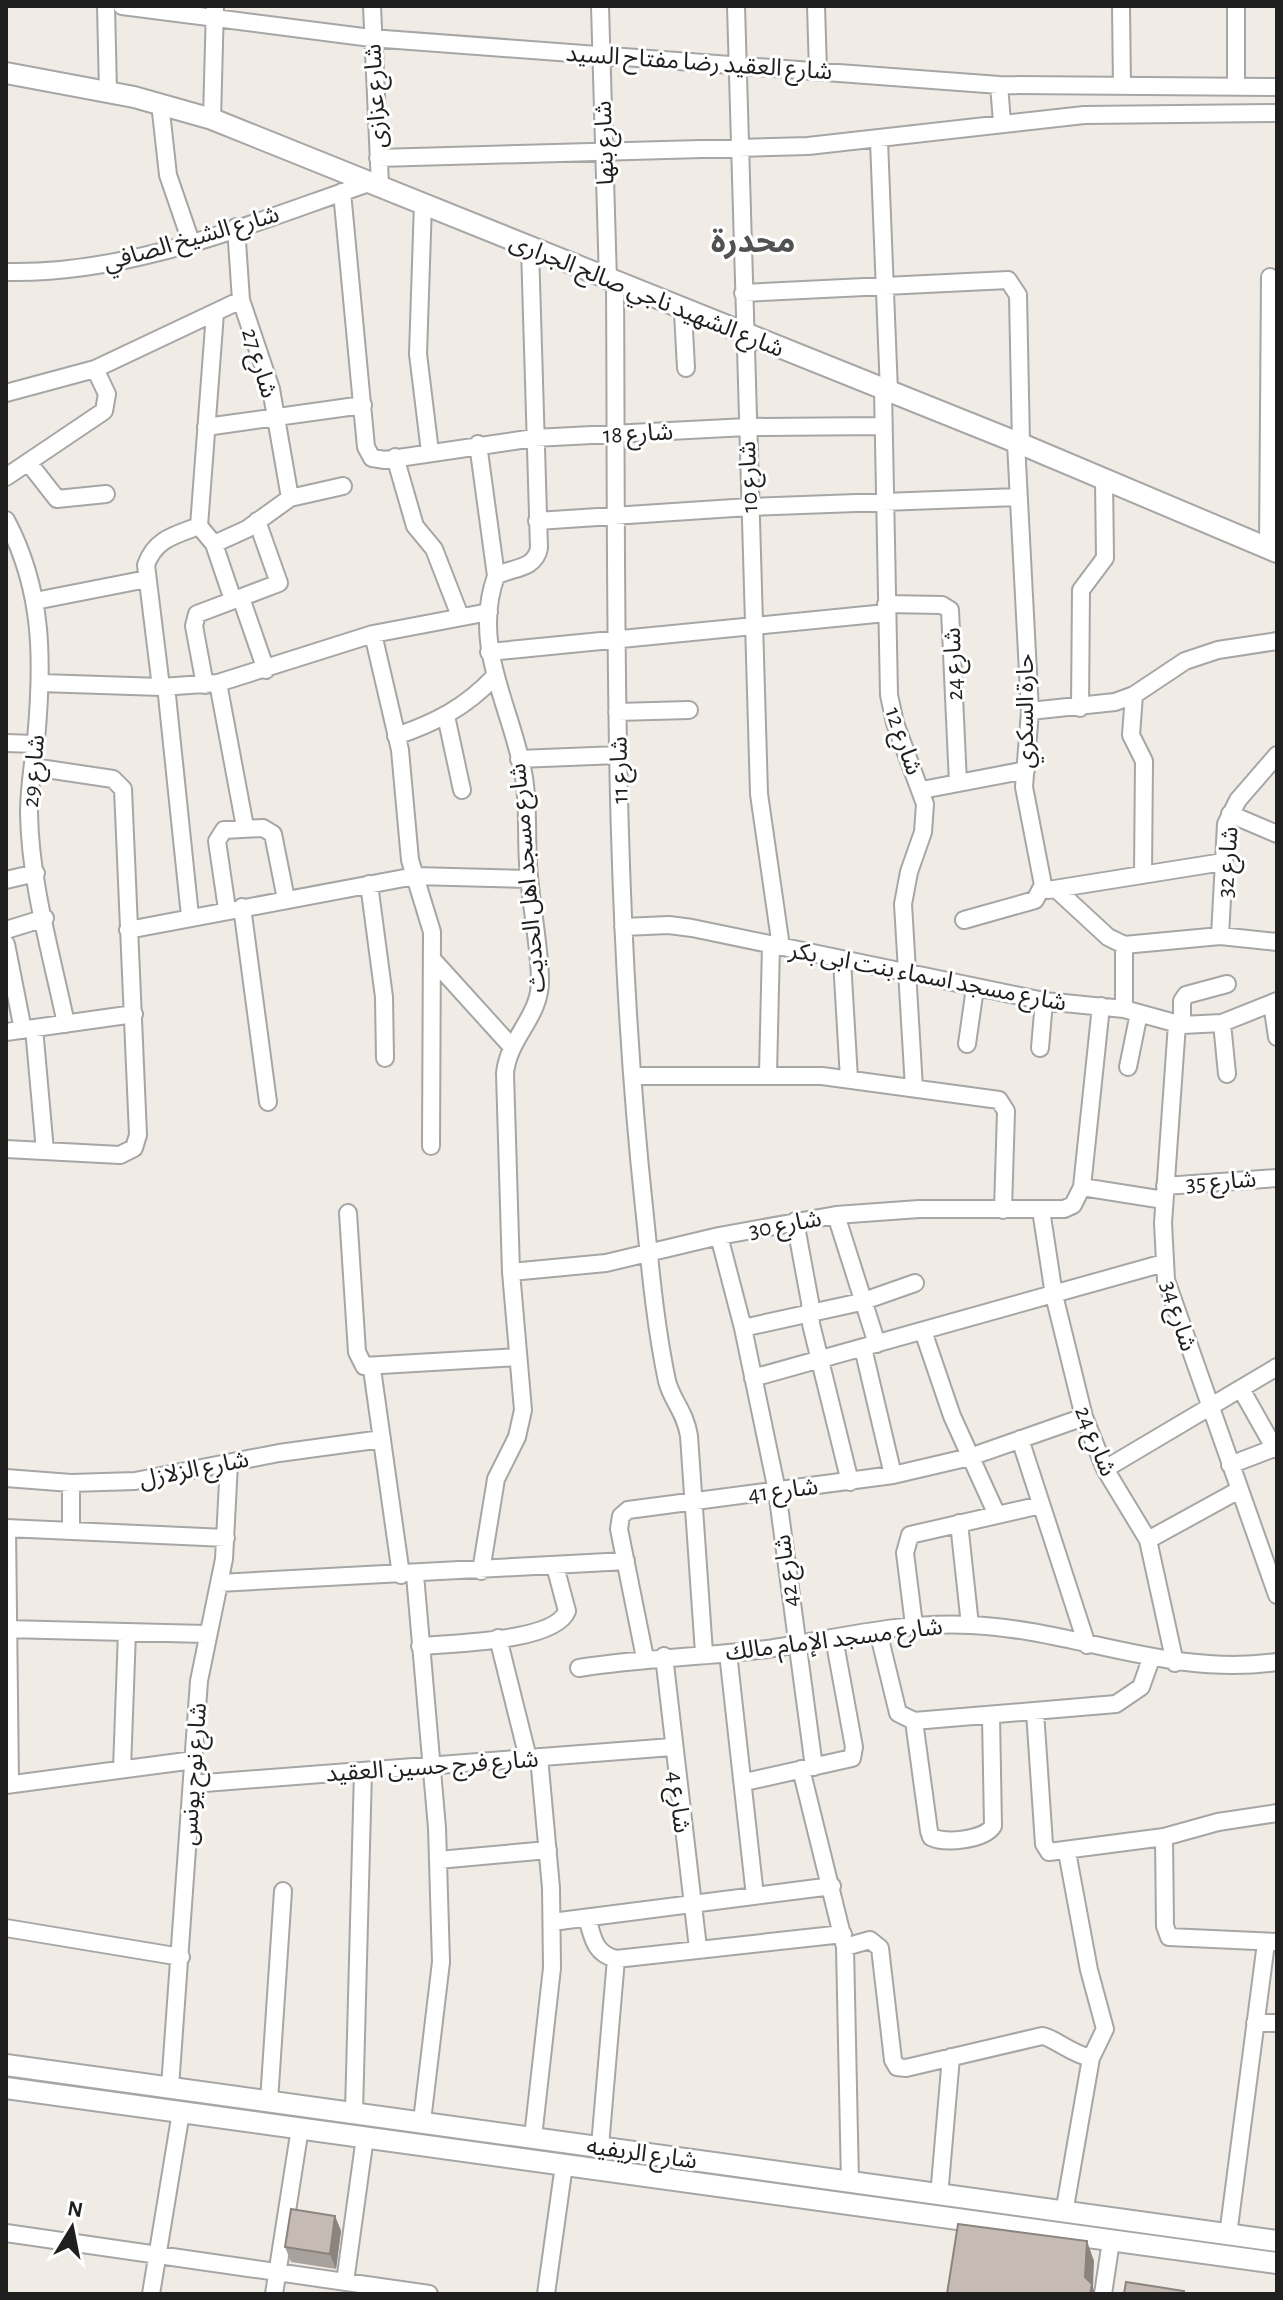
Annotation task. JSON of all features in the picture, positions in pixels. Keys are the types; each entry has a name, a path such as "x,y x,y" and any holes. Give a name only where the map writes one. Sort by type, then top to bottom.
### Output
{"street":[{"path":"106,6 108,91"},
{"name":"شارع العقيد رضا مفتاح السيد","path":"122,6 215,12 371,38 999,85 1277,87"},
{"name":"شارع عزازى","path":"372,6 378,158 376,184"},
{"name":"شارع بنها","path":"600,6 612,282"},
{"name":"شارع 10","path":"736,6 759,794 776,946 768,1074"},
{"path":"816,6 818,71"},
{"path":"1121,6 1122,86"},
{"path":"1236,6 1236,87"},
{"path":"212,119 215,12"},
{"name":"شارع الشهيد ناجي صالح الجرارى","path":"6,73 108,91 212,119 683,312 1019,444 1272,550"},
{"path":"999,85 1002,122"},
{"path":"160,103 168,175 191,242"},
{"path":"378,158 740,148 879,141 1002,122 1084,115 1277,113"},
{"name":"شارع 12","path":"879,141 885,284 883,502 891,709 922,790 925,818 903,904 914,1088"},
{"name":"شارع الشيخ الصافي","path":"6,272 107,264 191,242 342,192 376,184"},
{"path":"342,192 368,452 379,460 395,457 415,526 434,549 460,616"},
{"path":"423,203 418,354 430,452"},
{"name":"شارع 27","path":"236,227 241,300 267,372 290,498"},
{"path":"496,576 535,560 539,548 530,248"},
{"path":"1270,277 1273,323 1272,550"},
{"name":"حارة السكري","path":"885,284 1001,280 1014,284 1018,295 1018,497 1030,711 1026,803 1049,890"},
{"name":"شارع 11","path":"612,282 618,755 623,927 632,1076 649,1255 667,1379 687,1425 704,1653"},
{"path":"743,293 885,284"},
{"path":"6,393 95,369 241,300"},
{"path":"683,312 686,368"},
{"path":"215,313 199,526 214,544 266,670"},
{"path":"6,477 104,411 107,394 95,369"},
{"path":"206,427 363,405"},
{"name":"شارع 18","path":"395,457 534,438 747,427 883,426"},
{"name":"شارع مسجد اهل الحديث","path":"478,444 496,576 489,612 489,652 524,781 529,879 540,980 535,1014 511,1046 505,1073 511,1272 523,1398 521,1424 496,1479 481,1571"},
{"path":"28,462 57,499 106,494"},
{"path":"1080,708 1081,590 1105,558 1104,479"},
{"path":"214,544 257,521 290,498 343,486"},
{"path":"537,521 749,507 1018,497"},
{"name":"شارع 29","path":"6,520 21,553 35,601 41,683 29,812 36,873 66,1024"},
{"path":"245,827 195,619 203,609 279,583 257,521"},
{"path":"190,916 164,687 146,565 157,545 199,526"},
{"path":"35,601 147,579"},
{"name":"شارع 24","path":"886,609 942,605 950,610 958,783"},
{"path":"489,652 754,626 886,609"},
{"path":"41,683 164,687 211,684 266,670 373,634 489,612"},
{"path":"373,634 403,767 410,860 430,915 434,961 431,1146"},
{"path":"1030,711 1080,708 1134,695 1185,661 1218,650 1277,641"},
{"path":"396,736 446,716 478,695 494,677"},
{"path":"1134,695 1131,735 1144,761 1143,875"},
{"path":"617,712 689,710"},
{"path":"446,716 462,790"},
{"path":"6,743 35,744"},
{"path":"519,759 618,755"},
{"name":"شارع 32","path":"1220,936 1223,838 1230,814 1277,755"},
{"path":"6,1149 120,1155 137,1143 134,1014 121,784 113,779 33,767"},
{"path":"922,790 1026,770"},
{"path":"1230,814 1277,834"},
{"path":"268,1102 235,908 217,841 224,830 263,828 273,834 286,899"},
{"path":"964,920 1035,900 1049,890 1223,862"},
{"path":"6,880 36,873"},
{"path":"128,930 415,876 529,879"},
{"path":"369,884 384,997 385,1058"},
{"path":"1049,890 1108,937 1124,945 1220,936 1277,942"},
{"path":"6,930 45,918"},
{"name":"شارع مسجد اسماء بنت ابى بكر","path":"623,927 669,925 975,988 1044,1001 1132,1011 1180,1024 1222,1023 1274,1002"},
{"path":"6,944 45,1151"},
{"path":"1124,945 1132,1011 1128,1067"},
{"path":"842,960 849,1079"},
{"path":"434,961 511,1046"},
{"name":"شارع 34","path":"1227,984 1186,995 1182,1001 1164,1193 1164,1263 1170,1301 1277,1595"},
{"path":"967,1044 975,988"},
{"path":"1040,1048 1044,1001"},
{"path":"1274,1002 1277,1037"},
{"path":"1082,1187 1101,1006"},
{"path":"21,1030 134,1014"},
{"path":"1222,1023 1227,1074"},
{"path":"632,1076 768,1074 849,1079 995,1098 1003,1103 1006,1111 1003,1210"},
{"name":"شارع 35","path":"1082,1187 1164,1193 1277,1178"},
{"name":"شارع 30","path":"511,1272 649,1255 719,1236 836,1215 919,1209 1064,1209 1073,1205 1082,1187"},
{"name":"شارع 24","path":"1041,1210 1054,1295 1084,1417 1105,1469 1148,1540 1175,1663"},
{"path":"348,1213 359,1362 372,1369 518,1357"},
{"path":"836,1215 861,1302 893,1475"},
{"path":"795,1221 819,1360 850,1482"},
{"name":"شارع 42","path":"719,1236 743,1328 777,1491 808,1768 844,1941 860,2192"},
{"path":"753,1378 1164,1263"},
{"path":"743,1328 861,1302 915,1283"},
{"path":"923,1331 970,1457 997,1515"},
{"path":"1105,1469 1277,1367"},
{"path":"372,1369 420,1646 438,1860 439,1991 422,2121"},
{"path":"1230,1465 1276,1448 1241,1389"},
{"name":"شارع 41","path":"645,1658 619,1529 624,1512 893,1475 970,1457 1084,1417"},
{"name":"شارع الزلازل","path":"6,1478 71,1483 151,1479 229,1463 382,1439"},
{"path":"1020,1439 1087,1645"},
{"name":"شارع نوح يونس","path":"170,2087 194,1760 206,1634 226,1538 229,1463"},
{"path":"71,1483 71,1531"},
{"path":"1148,1540 1239,1490"},
{"path":"914,1625 906,1540 916,1532 1041,1505"},
{"path":"959,1523 970,1625"},
{"path":"194,1760 8,1785 7,1528 226,1538"},
{"path":"219,1583 626,1561"},
{"path":"420,1646 540,1631 566,1616 567,1606 555,1566"},
{"name":"شارع مسجد الإمام مالك","path":"579,1668 664,1656 728,1653 914,1625 970,1625 1175,1663 1218,1667 1277,1662"},
{"path":"7,1629 206,1634"},
{"path":"878,1631 898,1713 914,1721 1105,1706 1126,1700 1141,1687 1151,1659"},
{"path":"122,1769 127,1632"},
{"path":"498,1638 534,1758 548,1850 552,1922 548,2022 533,2137"},
{"path":"745,1782 846,1763 854,1752 834,1638"},
{"path":"728,1653 745,1782 755,1896"},
{"name":"شارع 4","path":"664,1656 672,1747 698,1948"},
{"path":"1035,1712 1044,1844 1049,1852 1164,1837 1218,1822 1277,1813"},
{"path":"914,1721 929,1831 931,1837 940,1840 981,1836 993,1826 991,1716"},
{"name":"شارع فرج حسين العقيد","path":"192,1784 672,1747"},
{"path":"354,2112 363,1771"},
{"path":"1164,1837 1165,1926 1169,1937 1271,1942 1255,2023 1228,2235"},
{"path":"438,1860 548,1850"},
{"path":"1064,2213 1091,2058 1105,2029 1089,1970 1067,1852"},
{"path":"552,1922 832,1886"},
{"path":"269,2101 283,1891"},
{"path":"587,1918 596,1947 601,1954 616,1959 698,1948 870,1940 880,1948 893,2060 897,2067 1042,2036 1049,2037 1067,2051 1091,2058"},
{"path":"6,1928 181,1957"},
{"path":"600,2146 616,1959"},
{"path":"1255,2023 1277,2023"},
{"path":"939,2196 951,2057"},
{"name":"شارع الريفيه","path":"6,2065 600,2146 1111,2241 1277,2263"},
{"name":"شارع الريفيه","path":"6,2088 564,2165 860,2192 939,2196 1277,2241"},
{"path":"151,2294 181,2112"},
{"path":"274,2294 300,2128"},
{"path":"345,2282 365,2137"},
{"path":"546,2294 564,2165"},
{"path":"6,2233 429,2294"},
{"path":"1103,2294 1111,2241"}],"building":[{"path":"291,2209 335,2216 330,2254 285,2247"},
{"path":"958,2224 1087,2241 1085,2277 1092,2284 1090,2294 947,2294"},
{"path":"1126,2282 1184,2291 1184,2294 1124,2294"}],"district":[{"name":"محدرة","path":"753,241"}]}
